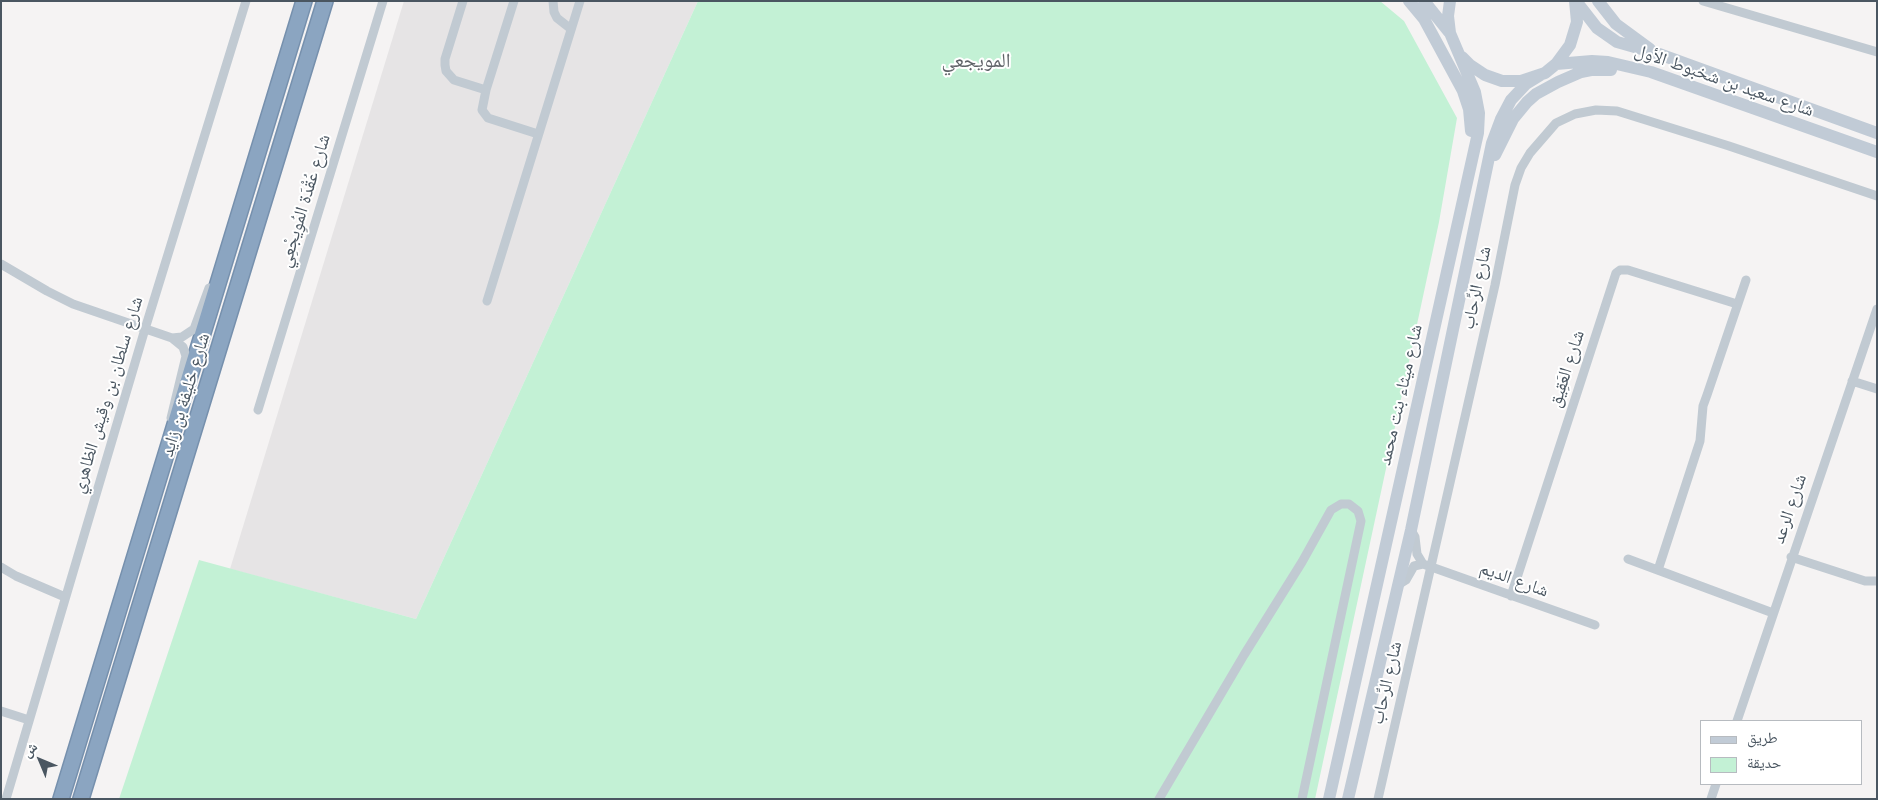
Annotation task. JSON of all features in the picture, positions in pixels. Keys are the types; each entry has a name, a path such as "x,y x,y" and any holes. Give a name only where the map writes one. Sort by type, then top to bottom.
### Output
{"highway":[{"name":"شارع خليفة بن زايد","path":"60,799 304,1"},
{"name":"شارع خليفة بن زايد","path":"81,799 325,1"}],"main road":[{"path":"1409,1 1424,19 1466,100 1471,127 1470,168"},
{"path":"1424,1 1450,33"},
{"name":"شارع ميثاء بنت محمد","path":"1329,799 1478,133 1478,107 1472,83 1450,33 1448,16 1450,1"},
{"path":"1556,64 1570,45 1575,34 1577,22 1575,1"},
{"name":"شارع سعيد بن شخبوط الأول","path":"1575,1 1597,28 1607,36 1629,47 1658,54 1877,133"},
{"path":"1598,1 1622,30 1658,54"},
{"path":"1458,52 1470,66 1485,76 1502,81 1521,81 1539,76"},
{"name":"شارع سعيد بن شخبوط الأول","path":"1556,64 1592,61 1608,62 1651,72 1877,152"},
{"name":"شارع ميثاء بنت محمد","path":"1348,799 1411,530 1492,143 1506,109 1518,91 1556,64"},
{"path":"1485,174 1519,110 1546,88 1570,76 1591,70 1651,72"}],"street":[{"name":"شارع سلطان بن وقيش الظاهري","path":"6,799 145,329 246,1"},
{"name":"شارع عُقْدَة المُوِيجْعِي","path":"258,410 383,1"},
{"path":"463,1 445,59 446,71 454,80 486,90"},
{"path":"514,1 486,90 482,110 488,118 538,134"},
{"path":"553,1 554,12 557,18 571,29"},
{"path":"487,301 580,1"},
{"path":"1703,1 1877,52"},
{"name":"شارع الرِّحاب","path":"1378,799 1427,565 1495,285 1515,185 1521,168 1530,153 1556,123 1575,114 1596,110 1617,111 1729,146 1877,196"},
{"path":"172,338 182,337 194,329 212,282 227,256"},
{"path":"1,264 67,301 172,338 183,348 186,356 172,410 170,441"},
{"name":"شارع العَقِيق","path":"1511,596 1616,273 1620,270 1628,270 1737,304"},
{"path":"1658,570 1700,441 1704,406 1746,280"},
{"name":"شارع الرعد","path":"1737,720 1791,557 1877,309"},
{"path":"1852,381 1877,389"},
{"path":"1159,799 1302,562 1331,510 1338,505 1345,504 1356,508 1360,514 1361,521 1302,799"},
{"path":"1411,530 1415,537 1417,554 1427,565"},
{"path":"1791,557 1865,581 1877,581"},
{"path":"1628,559 1773,613"},
{"path":"1398,585 1406,580 1414,566 1427,565"},
{"name":"شارع الديم","path":"1427,565 1595,625"},
{"path":"1,567 16,576 65,597"},
{"path":"1,711 30,720"},
{"path":"1711,799 1716,785"}],"shaded area":[{"path":"404,1 698,1 416,619 230,569"}],"green space":[{"path":"698,1 1380,1 1404,21 1457,118 1439,222 1315,799 119,799 199,560 416,619"}],"district":[{"name":"المويجعي","path":"976,61"}]}
